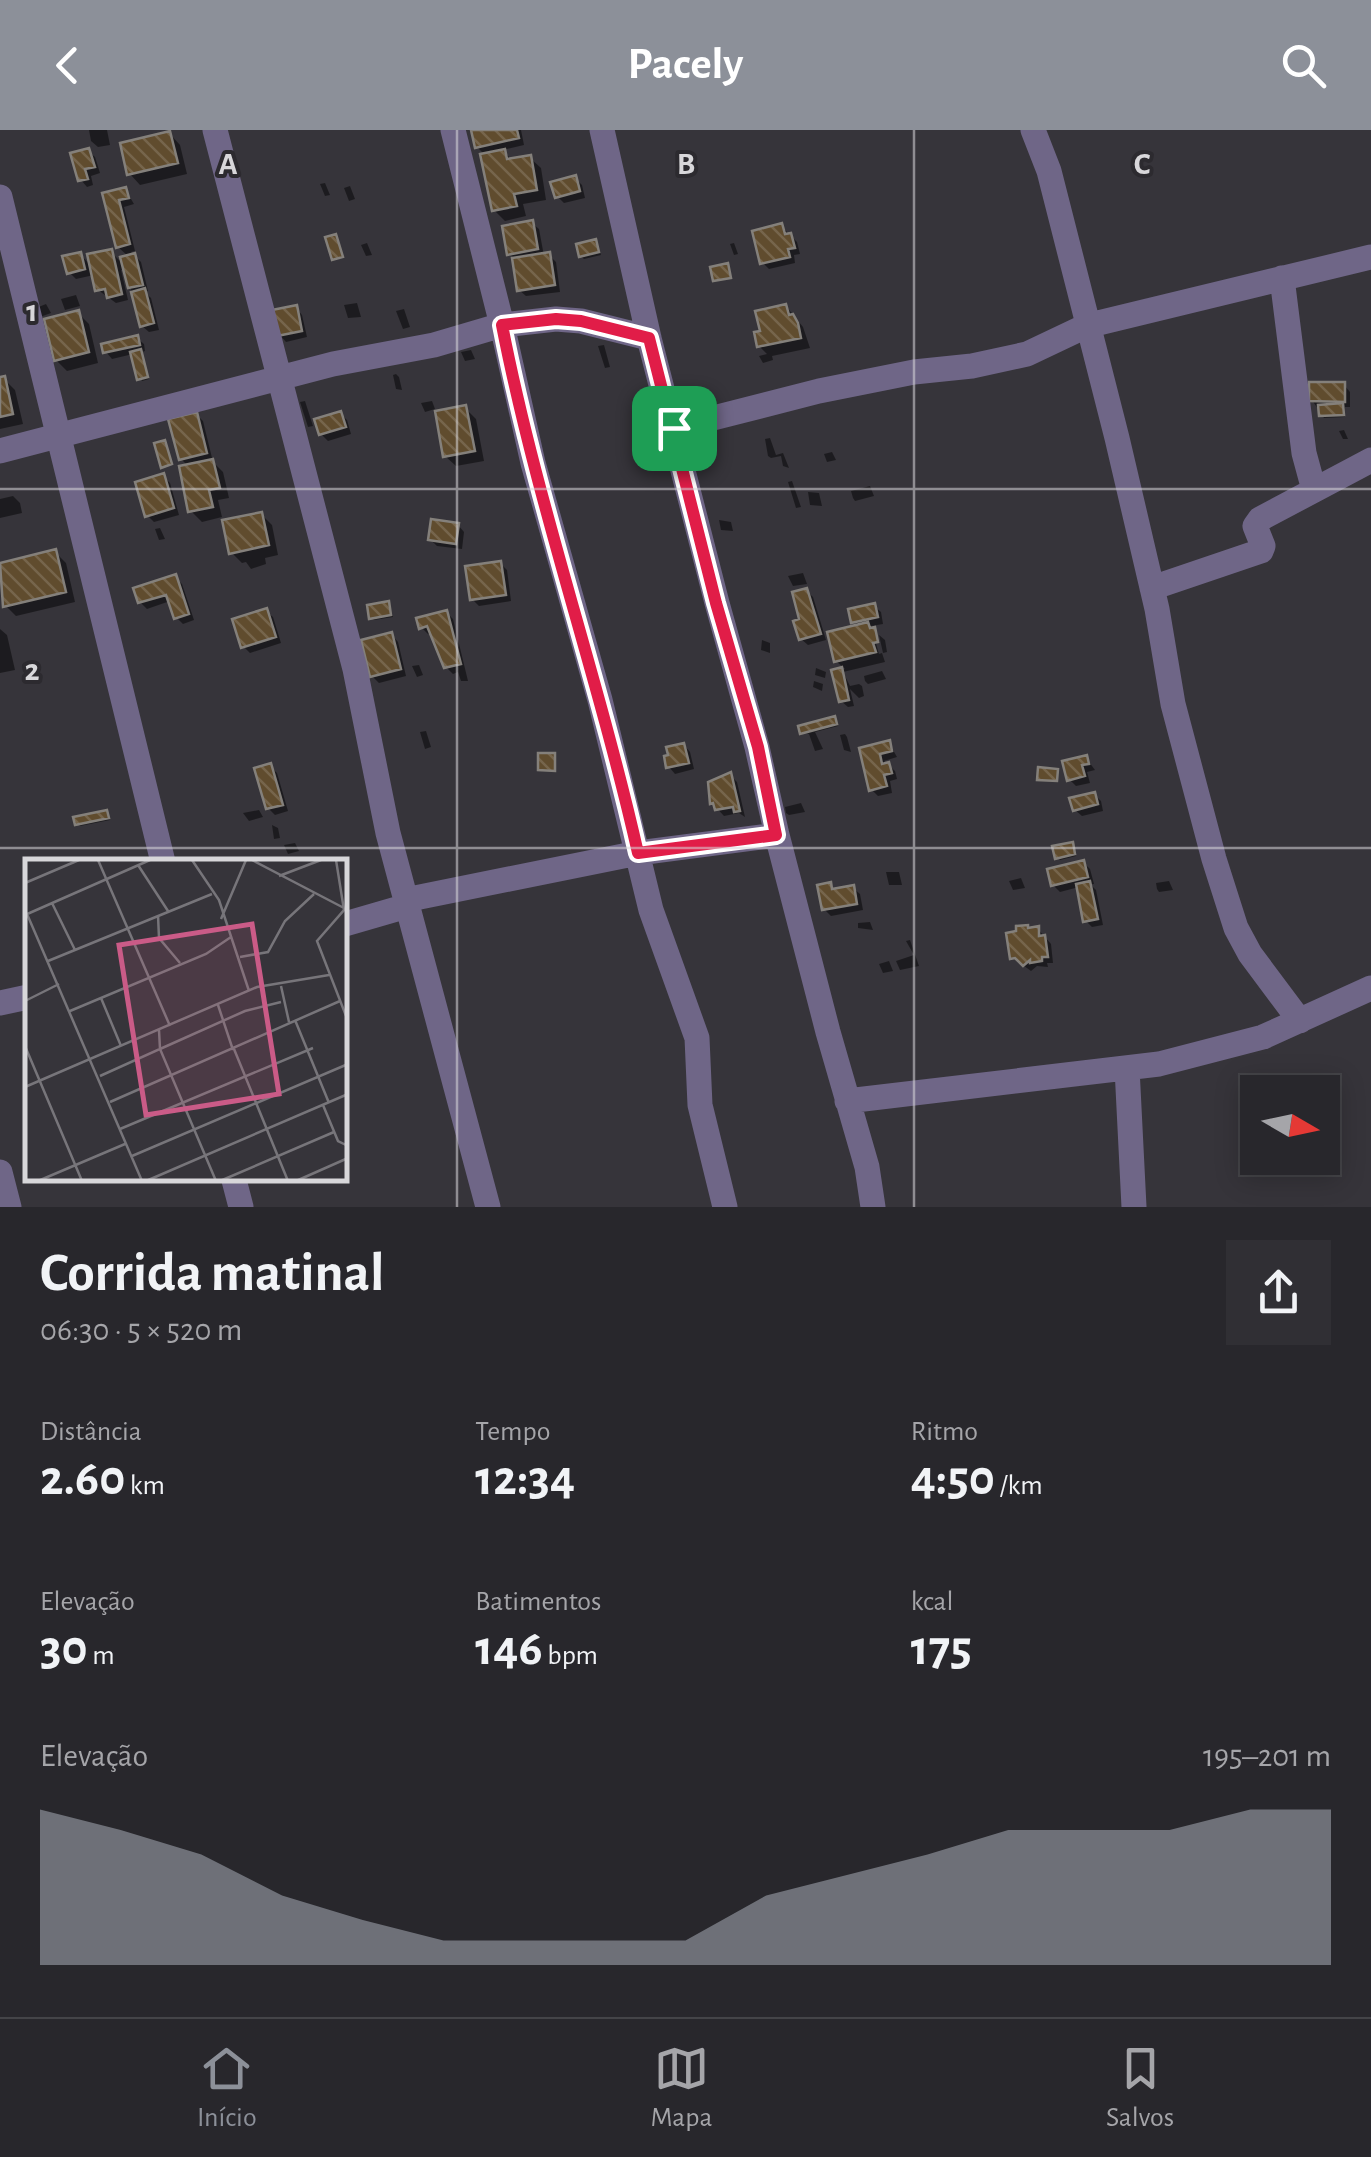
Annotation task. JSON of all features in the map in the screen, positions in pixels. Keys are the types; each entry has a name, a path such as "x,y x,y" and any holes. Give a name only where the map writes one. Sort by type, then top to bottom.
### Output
{"street":[{"path":"215,130 355,669 388,832 488,1207"},
{"path":"453,130 533,463 600,700 668,964 697,1038 700,1105 725,1207"},
{"path":"602,130 649,338 716,603 758,747 776,835 867,1168 873,1207"},
{"path":"1033,130 1049,171 1117,438 1152,588 1173,704 1222,886 1236,928 1250,954 1300,1021"},
{"path":"0,197 162,859"},
{"path":"674,428 819,390 1027,354 1086,326 1371,257"},
{"path":"1282,278 1304,453 1314,490"},
{"path":"0,452 332,364 434,344 502,325 556,319 581,321 649,338"},
{"path":"1152,588 1261,552 1256,522 1371,460"},
{"path":"348,923 406,903 638,853 776,835"},
{"path":"847,1102 1127,1068 1239,1044 1371,988"},
{"path":"0,1004 25,999"},
{"path":"1127,1068 1134,1207"},
{"path":"0,1172 9,1207"},
{"path":"234,1182 240,1207"}],"building":[{"path":"471,130 517,130 519,138 475,148"},
{"path":"170,131 178,163 127,175 120,143"},
{"path":"89,148 95,167 85,169 88,179 78,181 70,153"},
{"path":"505,149 507,159 531,155 537,190 514,194 517,206 492,211 480,154"},
{"path":"576,175 580,191 555,198 550,182"},
{"path":"126,187 129,198 119,200 130,244 116,248 102,193"},
{"path":"533,220 538,249 507,255 502,226"},
{"path":"782,223 785,234 791,233 795,248 788,249 790,257 760,264 752,231"},
{"path":"336,234 343,257 332,260 325,237"},
{"path":"596,239 599,252 579,257 576,244"},
{"path":"112,249 122,294 107,298 105,289 95,291 87,254"},
{"path":"81,252 85,269 67,274 62,256"},
{"path":"550,252 555,285 517,291 512,258"},
{"path":"135,253 143,285 128,288 120,257"},
{"path":"728,263 731,278 713,281 710,267"},
{"path":"145,288 154,323 140,327 131,292"},
{"path":"786,304 789,315 793,314 798,323 801,338 757,347 754,332 760,331 755,311"},
{"path":"297,305 302,331 277,336 272,310"},
{"path":"79,310 89,352 54,361 44,319"},
{"path":"138,335 140,345 103,353 101,344"},
{"path":"141,349 148,377 137,380 130,352"},
{"path":"5,376 13,414 0,417 0,377"},
{"path":"1309,382 1345,382 1345,402 1309,401"},
{"path":"1343,403 1344,415 1319,416 1318,405"},
{"path":"466,405 475,451 443,457 435,411"},
{"path":"341,411 346,427 319,435 314,419"},
{"path":"197,412 207,453 179,460 168,419"},
{"path":"165,440 172,464 161,468 154,443"},
{"path":"213,459 220,488 209,490 213,507 188,512 179,466"},
{"path":"164,473 174,508 145,517 135,482"},
{"path":"262,512 269,545 229,554 222,520"},
{"path":"431,519 459,523 456,544 428,540"},
{"path":"56,549 66,592 3,607 0,563"},
{"path":"501,561 506,595 470,600 465,566"},
{"path":"176,574 189,614 174,619 166,595 138,603 133,588"},
{"path":"807,588 821,634 799,640 793,621 799,619 792,592"},
{"path":"389,601 391,615 369,619 367,605"},
{"path":"875,603 878,617 851,623 848,609"},
{"path":"267,608 276,637 241,648 232,619"},
{"path":"447,610 461,664 444,668 427,626 419,629 416,618"},
{"path":"868,622 870,628 875,627 876,652 834,662 827,632"},
{"path":"392,632 401,669 370,677 361,640"},
{"path":"842,667 849,700 839,702 831,670"},
{"path":"835,716 837,724 800,734 798,726"},
{"path":"890,740 892,751 880,754 882,764 889,762 892,773 884,775 887,786 869,791 859,748"},
{"path":"684,743 689,763 666,768 666,747"},
{"path":"538,753 555,753 555,771 538,770"},
{"path":"1087,755 1089,764 1082,765 1085,776 1067,781 1062,761"},
{"path":"271,763 283,805 266,809 254,768"},
{"path":"1038,767 1058,769 1057,781 1037,780"},
{"path":"731,772 740,811 734,812 733,807 715,810 710,804 708,782"},
{"path":"1095,792 1098,804 1073,811 1069,798"},
{"path":"107,810 109,818 75,825 73,817"},
{"path":"1073,842 1075,854 1055,859 1052,846"},
{"path":"1084,860 1088,877 1051,886 1047,869"},
{"path":"1090,881 1098,919 1083,922 1076,884"},
{"path":"831,882 832,889 854,885 857,904 822,910 817,885"},
{"path":"1016,926 1039,926 1039,936 1045,935 1048,957 1030,960 1023,966 1015,958 1010,959 1006,933 1016,931"}],"route":[{"path":"556,319 581,321 649,338 674,428 716,603 758,747 776,835 638,853 600,700 533,463 502,325 556,319"}]}
